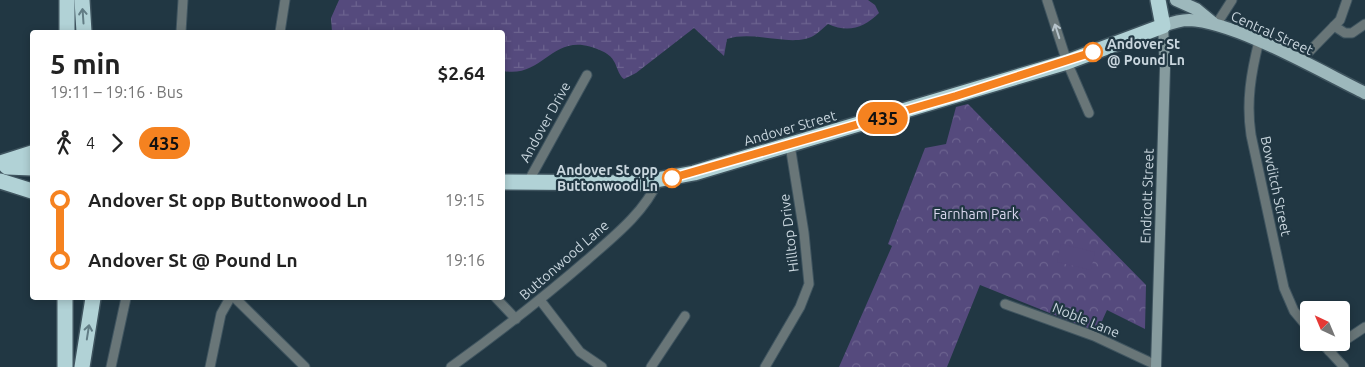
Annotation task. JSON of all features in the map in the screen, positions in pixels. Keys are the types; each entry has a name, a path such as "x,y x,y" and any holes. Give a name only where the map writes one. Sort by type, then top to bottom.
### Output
{"highway":[{"path":"67,30 68,0"},
{"path":"82,0 84,30"},
{"path":"1158,0 1163,26"},
{"name":"Andover Street","path":"505,182 616,183 679,177 1067,62 1163,26"},
{"path":"0,163 30,154"},
{"path":"0,167 30,168"},
{"path":"0,180 30,180"},
{"path":"0,180 30,190"},
{"path":"65,300 65,367"},
{"path":"82,367 93,300"}],"main road":[{"path":"1176,0 1196,9 1215,25"},
{"name":"Central Street","path":"1163,26 1182,20 1215,25 1259,41 1365,93"}],"street":[{"path":"181,30 183,0"},
{"path":"280,30 285,0"},
{"path":"1047,0 1067,62 1089,113"},
{"path":"1215,25 1232,0"},
{"path":"1300,61 1343,15 1347,0"},
{"path":"1334,26 1345,33 1352,34 1365,24"},
{"name":"Endicott Street","path":"1156,366 1166,68 1163,26"},
{"name":"Bowditch Street","path":"1259,41 1249,85 1248,109 1251,135 1284,288 1294,311 1300,318"},
{"name":"Andover Drive","path":"528,182 587,75"},
{"name":"Hilltop Drive","path":"765,367 800,307 809,284 802,216 790,145"},
{"name":"Buttonwood Lane","path":"456,366 540,300 631,218 649,198 658,180"},
{"path":"111,367 126,300"},
{"path":"210,367 221,314 229,300"},
{"path":"237,300 305,367"},
{"path":"498,300 516,319"},
{"path":"540,300 580,352 602,367"},
{"name":"Noble Lane","path":"1005,304 1094,336 1156,366"},
{"path":"651,367 685,316"},
{"path":"1350,338 1365,328"},
{"path":"1329,351 1344,367"}],"green space":[{"path":"339,0 868,0 875,5 879,13 868,22 855,27 842,28 828,24 815,35 805,39 787,40 746,36 727,39 724,56 694,28 636,73 624,79 609,55 587,46 572,45 561,49 530,68 518,71 505,71 505,30 332,30 331,18"},
{"name":"Farnham Park","path":"968,104 1146,285 1145,329 1107,310 1097,332 980,285 947,367 839,367 892,246 888,244 925,148 946,144 956,107"},
{"path":"1061,244 1095,252 1091,270 1057,262"}],"bus line":[{"name":"435","path":"672,178 956,96 1067,62 1093,52"}],"place":[{"name":"Andover St @ Pound Ln","path":"1093,52"},
{"name":"Andover St opp Buttonwood Ln","path":"672,178"}]}
